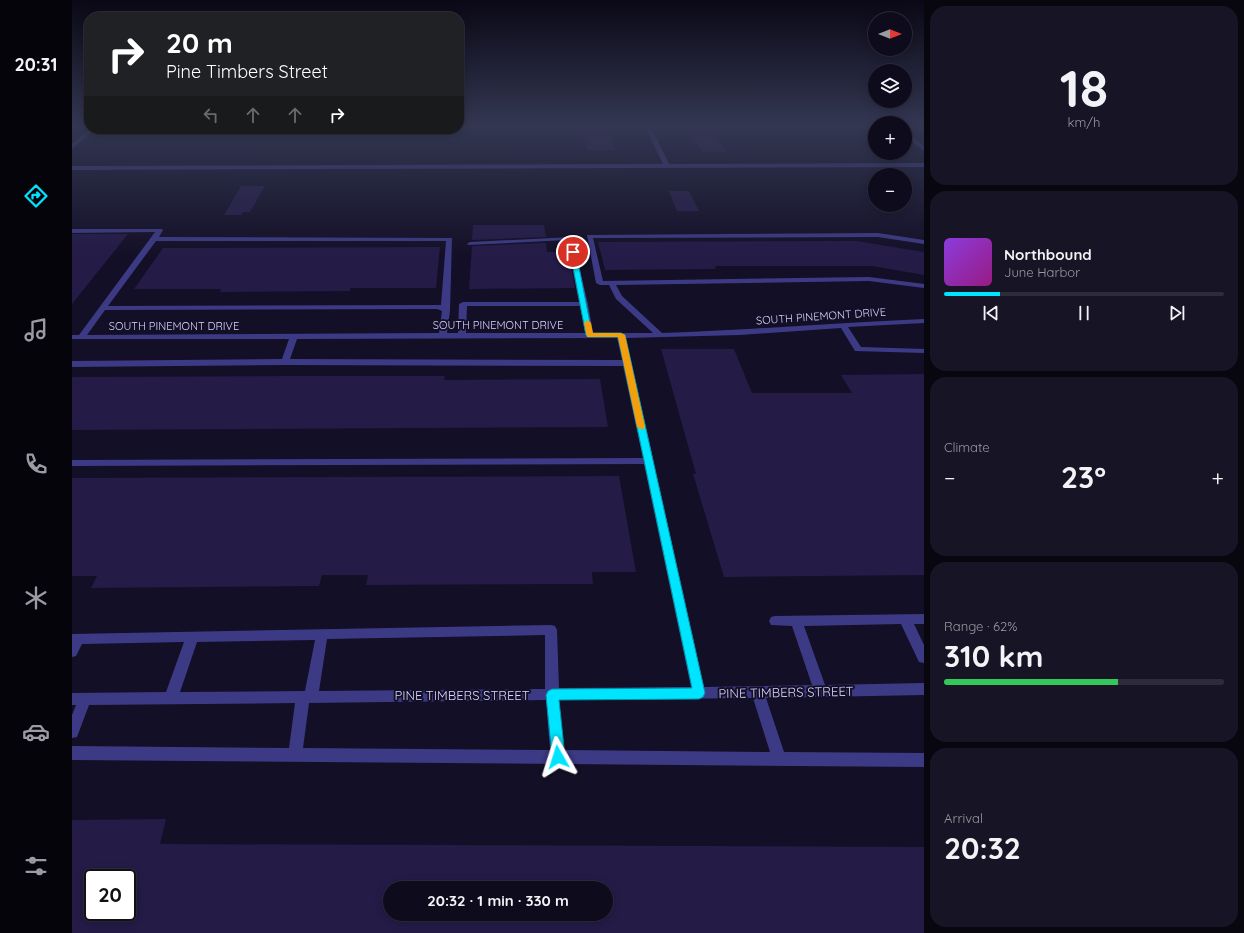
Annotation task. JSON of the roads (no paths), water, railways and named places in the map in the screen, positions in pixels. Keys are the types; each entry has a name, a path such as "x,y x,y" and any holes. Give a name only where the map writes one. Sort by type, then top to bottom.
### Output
{"street":[{"path":"72,231 160,230 81,337"},
{"path":"924,242 878,235 589,236 600,283 869,279 924,286"},
{"path":"470,244 570,238 589,335"},
{"path":"154,239 450,239 443,336"},
{"path":"612,284 619,297 660,335"},
{"path":"462,336 463,304 584,304"},
{"path":"103,308 445,308"},
{"name":"SOUTH PINEMONT DRIVE","path":"72,337 660,335 740,333 843,325 924,321"},
{"path":"843,325 858,349 924,351"},
{"path":"621,335 699,693"},
{"path":"285,362 294,337"},
{"path":"72,364 285,362 628,363"},
{"path":"72,463 648,461"},
{"path":"906,619 924,658"},
{"path":"775,621 924,619"},
{"path":"796,620 821,691"},
{"path":"72,652 75,639 551,630 552,695 558,757"},
{"path":"295,755 322,634"},
{"path":"171,698 192,637"},
{"name":"PINE TIMBERS STREET","path":"79,699 552,695 924,689"},
{"path":"758,692 779,759"},
{"path":"72,732 79,699"},
{"path":"72,753 924,760"}]}
